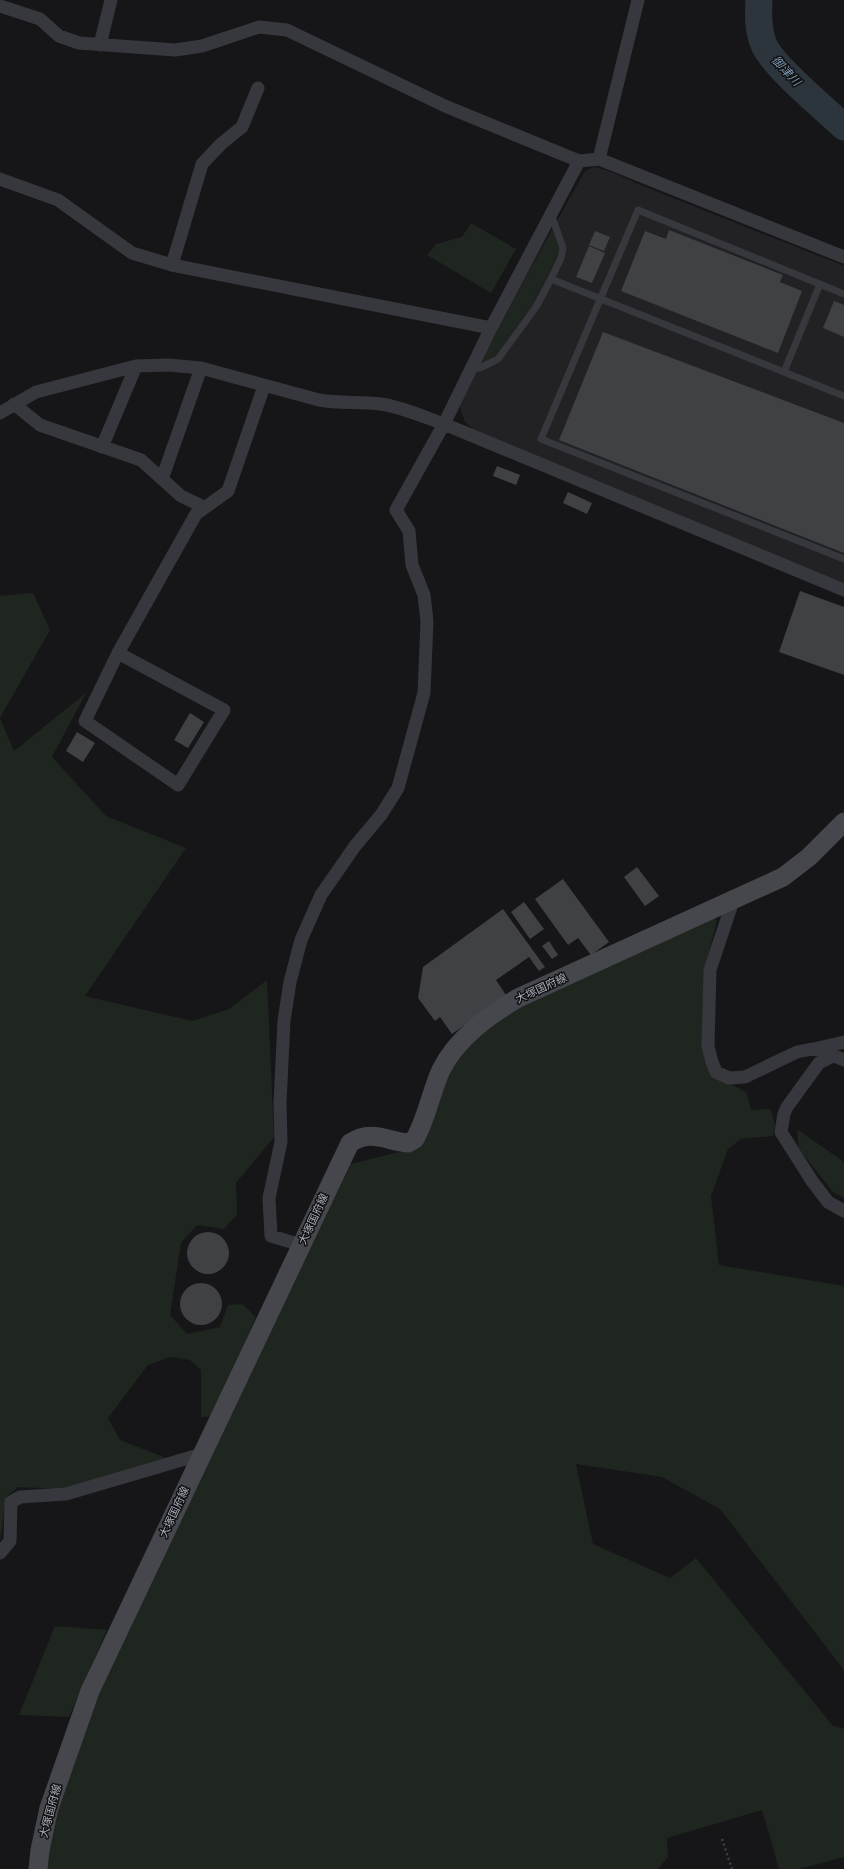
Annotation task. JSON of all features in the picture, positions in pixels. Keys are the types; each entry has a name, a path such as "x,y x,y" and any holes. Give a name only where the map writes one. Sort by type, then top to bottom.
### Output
{"main road":[{"name":"大塚国府線","path":"38,1869 40,1850 49,1808 90,1691 350,1143 359,1137 370,1136 408,1143 415,1139 442,1070 456,1049 473,1029 496,1011 518,998 783,877 808,857 844,822"}],"street":[{"path":"100,45 111,0"},
{"path":"599,159 638,0"},
{"path":"0,6 40,20 59,36 79,43 100,45 175,50 202,46 259,27 287,30 445,106 579,161 599,159 844,257"},
{"path":"172,265 202,164 221,144 242,127 258,88"},
{"path":"301,1245 272,1236 268,1198 281,1142 280,1103 284,1020 290,982 301,940 321,895 355,846 381,815 398,788 424,692 427,621 424,595 412,565 409,531 396,510 444,424 491,328 579,161"},
{"path":"0,179 58,200 132,253 172,265 491,328"},
{"path":"0,413 36,392 136,366 170,365 201,368 264,386 336,403 367,402 384,405 444,424 844,590"},
{"path":"102,447 136,366"},
{"path":"162,479 201,368"},
{"path":"118,653 224,710 178,785 84,721 118,653 196,514 228,491 264,386"},
{"path":"14,404 40,425 141,460 181,496 204,507"},
{"path":"733,901 710,970 708,1046 716,1072 730,1078 745,1077 797,1052 844,1042"},
{"path":"812,1049 822,1051 838,1058"},
{"path":"838,1058 819,1063 787,1107 784,1114 781,1132 788,1146 828,1202 844,1211"},
{"path":"0,1553 10,1541 11,1502 20,1497 66,1494 202,1454"}],"lane":[{"path":"844,294 638,210 541,439 844,559"},
{"path":"472,367 480,368 498,359 536,307 551,279 561,258 563,248 551,214"},
{"path":"551,279 844,396"},
{"path":"784,372 820,284"}],"path":[{"path":"722,1839 732,1869"}],"shaded area":[{"path":"594,167 612,172 638,184 844,266 844,583 476,431 465,422 460,407 462,397 514,297 585,171"},
{"path":"471,223 516,249 491,293 427,255 436,244 462,237"},
{"path":"550,234 556,241 558,251 555,261 528,309 496,354 483,361 482,359"},
{"path":"33,593 50,630 0,718 0,596"},
{"path":"86,693 52,757 106,816 186,848 85,996 192,1021 229,1009 267,980 274,1137 236,1183 237,1215 224,1229 197,1225 181,1243 170,1315 187,1334 220,1327 228,1305 242,1304 256,1317 212,1416 201,1417 201,1370 190,1360 170,1357 148,1365 108,1418 120,1440 166,1458 63,1489 18,1487 6,1497 0,1542 0,718 14,751"},
{"path":"714,918 717,920 704,973 717,1076 747,1093 751,1110 770,1109 775,1124 773,1136 741,1139 728,1149 711,1196 719,1265 844,1286 844,1670 720,1509 662,1477 576,1464 593,1544 670,1578 696,1558 833,1726 844,1729 844,1857 799,1869 779,1869 762,1810 667,1838 668,1857 658,1869 46,1869 48,1850 57,1808 98,1692 351,1164 407,1150 450,1071 478,1034 526,1003"},
{"path":"797,1129 844,1162 844,1198 833,1192 803,1154 799,1148"},
{"path":"55,1626 107,1630 69,1717 19,1715"}],"building":[{"path":"669,230 783,275 780,282 802,291 778,353 621,291 645,231 666,239"},
{"path":"595,231 610,237 604,251 589,245"},
{"path":"589,246 605,253 592,283 576,277"},
{"path":"834,301 844,305 844,337 823,328"},
{"path":"603,332 844,423 844,553 559,440"},
{"path":"497,466 520,475 516,485 493,476"},
{"path":"568,492 592,503 587,514 563,503"},
{"path":"800,591 844,607 844,675 779,652"},
{"path":"190,713 204,722 188,748 174,740"},
{"path":"77,732 95,743 83,762 66,751"},
{"path":"637,867 659,896 645,906 624,877"},
{"path":"563,879 609,942 591,955 578,938 568,945 535,899"},
{"path":"524,902 544,929 530,939 511,912"},
{"path":"503,909 545,967 539,971 529,957 496,980 506,995 452,1034 440,1017 435,1021 418,998 423,967"},
{"path":"549,941 558,955 552,959 542,946"},
{"path":"208,1232 223,1238 229,1253 223,1268 208,1274 193,1268 187,1253 193,1238"},
{"path":"201,1283 216,1289 222,1304 216,1319 201,1325 186,1319 180,1304 186,1289"}],"waterway":[{"name":"御津川","path":"759,0 761,34 764,45 770,54 789,76 844,127"}]}
